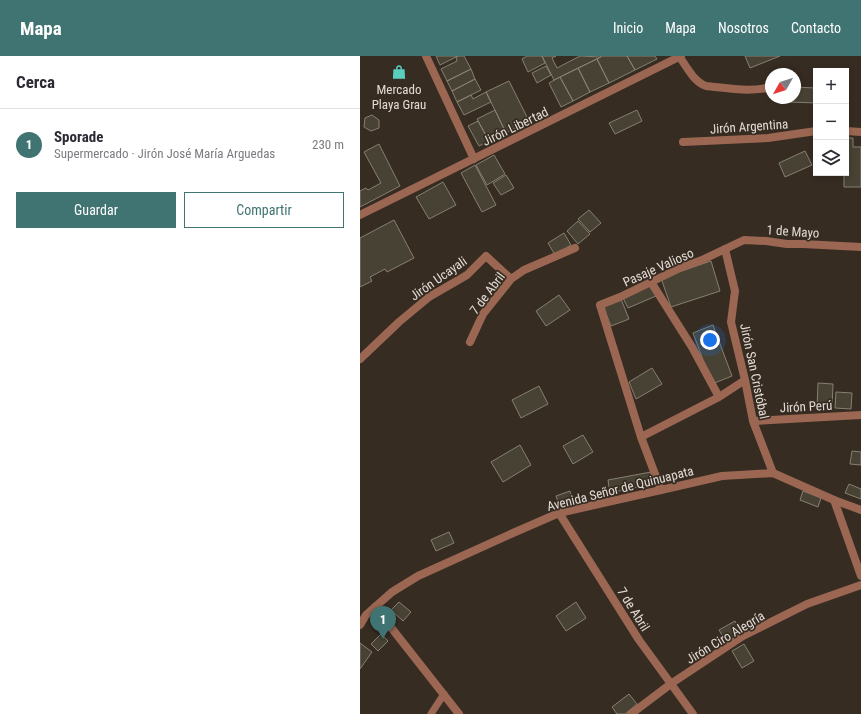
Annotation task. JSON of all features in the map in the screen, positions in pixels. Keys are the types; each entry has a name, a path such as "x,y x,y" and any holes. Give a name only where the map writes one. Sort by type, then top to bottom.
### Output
{"street":[{"path":"426,56 474,159"},
{"path":"680,56 701,85 741,90 765,88"},
{"name":"Jirón Libertad","path":"360,215 680,56"},
{"name":"Jirón Argentina","path":"683,142 768,138 813,131"},
{"path":"849,131 861,132"},
{"name":"1 de Mayo","path":"725,248 744,240 787,244 861,247"},
{"name":"7 de Abril","path":"470,342 483,314 511,279 524,270 575,248"},
{"name":"Pasaje Valioso","path":"641,437 600,305 680,268 702,260 725,248"},
{"name":"Jirón San Cristóbal","path":"725,248 735,291 732,322 753,421 773,473"},
{"name":"Jirón Ucayali","path":"360,359 429,297 467,275 486,256 511,279"},
{"path":"651,282 692,348 719,397"},
{"path":"661,490 641,437 719,397 745,380"},
{"name":"Jirón Perú","path":"753,421 861,415"},
{"name":"Avenida Señor de Quinuapata","path":"360,625 366,615 392,592 418,576 559,513 722,476 773,473 834,500 861,510"},
{"path":"834,500 861,576"},
{"name":"7 de Abril","path":"559,513 639,640 672,683 693,714"},
{"name":"Jirón Ciro Alegría","path":"631,714 672,683 743,636 807,604 861,585"},
{"path":"375,607 459,714"}],"lane":[{"path":"431,714 444,694"}],"building":[{"path":"436,56 458,56 440,65"},
{"path":"464,56 471,69 447,81 441,69 457,61 456,57"},
{"path":"527,56 542,56 545,63 528,72 522,59"},
{"path":"542,56 556,56 552,58 557,68 580,56 601,57 554,80"},
{"path":"602,56 627,56 635,70 609,83 597,59"},
{"path":"627,56 655,56 657,59 635,70"},
{"path":"745,56 780,56 750,68"},
{"path":"597,59 609,83 590,92 578,68"},
{"path":"546,66 551,75 537,83 532,73"},
{"path":"578,68 590,92 573,101 560,77"},
{"path":"471,69 475,79 452,91 447,81"},
{"path":"560,77 573,101 561,107 549,83"},
{"path":"475,79 481,90 457,102 452,91"},
{"path":"509,81 529,121 506,133 486,92"},
{"path":"801,87 813,88 813,103 801,102"},
{"path":"486,92 491,102 464,115 457,102 471,95 473,99"},
{"path":"495,110 506,133 489,141 477,119"},
{"path":"637,110 642,121 615,134 609,123"},
{"path":"372,115 379,120 379,128 371,131 364,127 365,118"},
{"path":"478,121 489,141 479,146 468,126"},
{"path":"849,138 853,138 853,147 861,147 861,187 844,187 844,176 849,176"},
{"path":"379,144 400,186 360,207 360,191 366,188 368,190 381,183 364,152"},
{"path":"805,151 812,165 785,177 779,163"},
{"path":"494,155 505,174 487,185 476,165"},
{"path":"475,165 496,205 482,212 461,173"},
{"path":"506,175 514,188 501,195 493,183"},
{"path":"443,182 456,205 429,219 416,197"},
{"path":"589,210 601,223 590,232 578,219"},
{"path":"394,220 414,258 387,272 385,269 370,277 372,281 360,287 360,238"},
{"path":"578,221 590,234 578,244 567,231"},
{"path":"564,233 571,245 555,255 548,243"},
{"path":"711,261 720,291 671,307 661,278"},
{"path":"651,285 656,296 628,308 623,298"},
{"path":"559,295 570,310 546,326 536,311"},
{"path":"621,299 629,319 611,326 603,307"},
{"path":"713,325 732,376 712,384 693,333"},
{"path":"652,368 662,384 636,399 629,382"},
{"path":"818,383 833,384 832,409 817,408"},
{"path":"539,386 548,404 521,418 512,400"},
{"path":"836,392 852,393 851,409 835,408"},
{"path":"583,435 593,452 573,464 563,446"},
{"path":"520,445 531,465 503,482 491,462"},
{"path":"852,451 861,452 861,465 850,464"},
{"path":"651,472 653,484 610,493 608,480"},
{"path":"849,484 861,489 861,499 845,493"},
{"path":"570,491 572,499 559,504 556,496"},
{"path":"803,491 821,498 818,507 800,500"},
{"path":"449,532 454,543 436,551 431,540"},
{"path":"399,602 411,612 403,621 391,610"},
{"path":"576,602 586,618 566,631 556,616"},
{"path":"735,621 742,633 726,642 719,630"},
{"path":"381,634 388,641 378,651 371,644"},
{"path":"360,643 372,652 360,669"},
{"path":"744,644 754,661 742,668 732,651"},
{"path":"629,694 637,704 625,714 617,714 612,707"}],"place":[{"name":"Mercado Playa Grau","path":"399,72"},
{"name":"Sporade","path":"383,639"}]}
